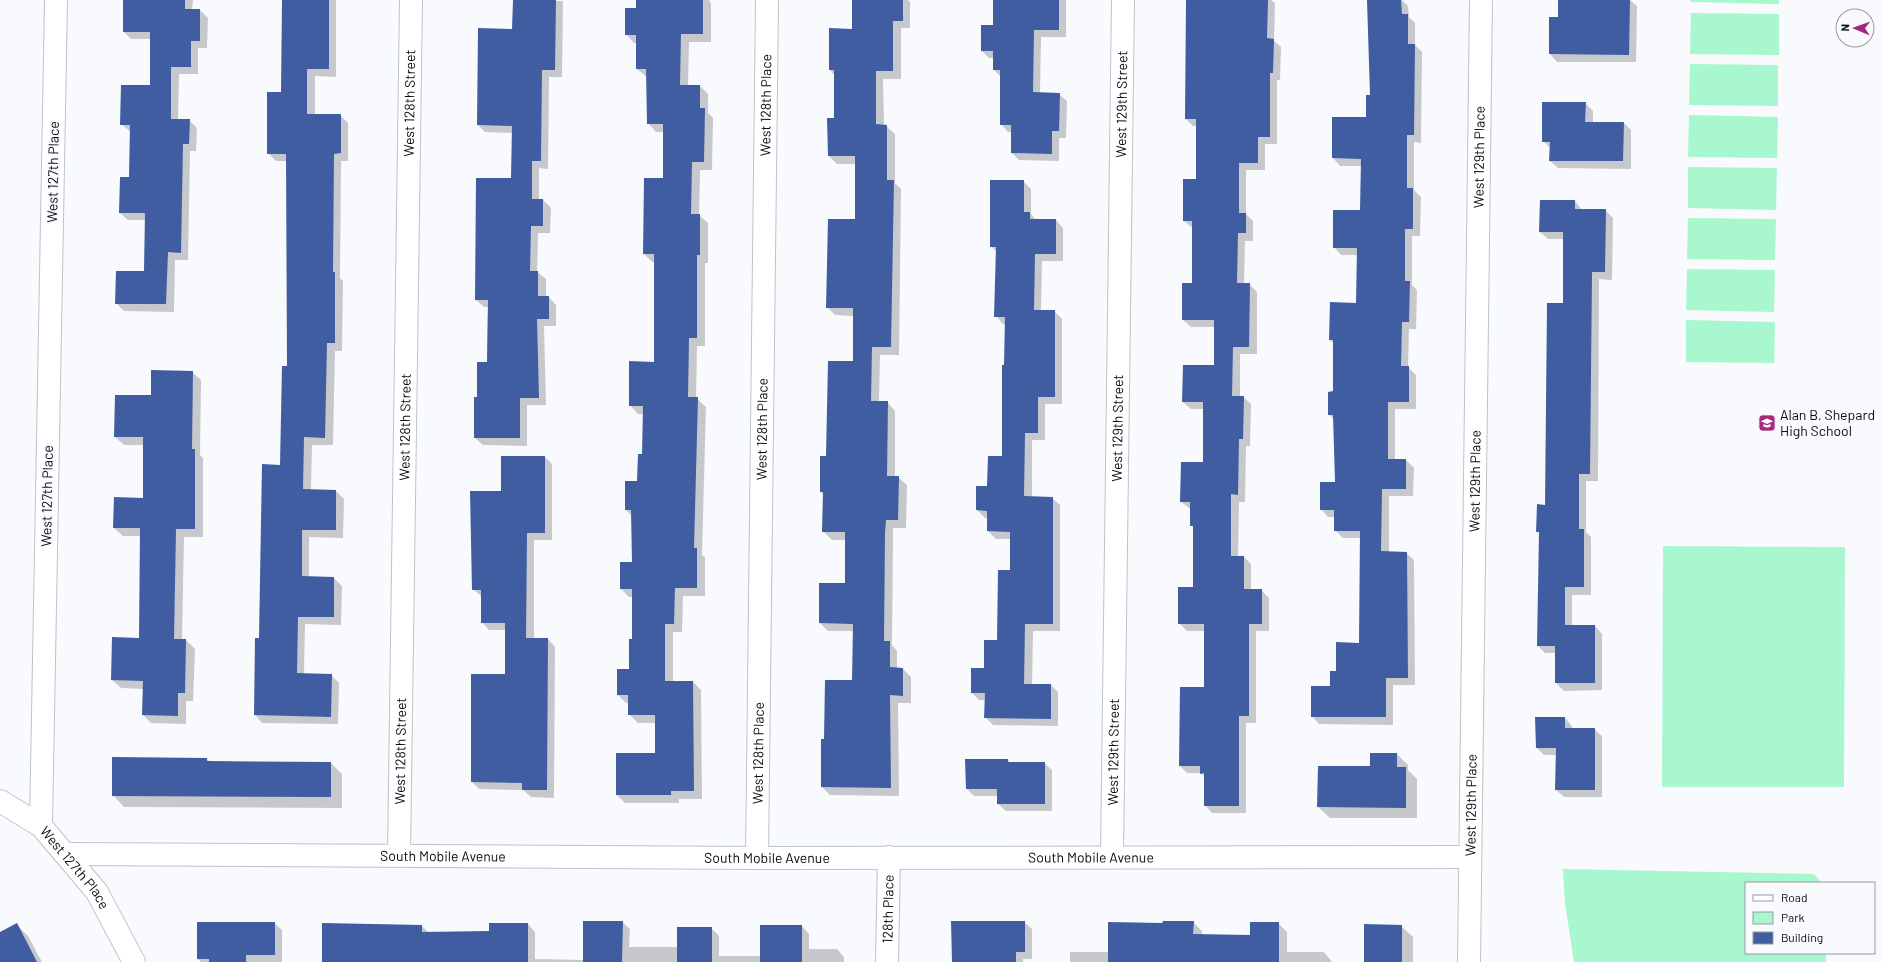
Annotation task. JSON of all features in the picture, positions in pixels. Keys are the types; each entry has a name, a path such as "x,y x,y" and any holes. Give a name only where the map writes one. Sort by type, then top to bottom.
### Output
{"street":[{"name":"West 127th Place","path":"56,0 41,826 97,892 134,962"},
{"name":"West 128th Street","path":"399,855 411,0"},
{"name":"West 128th Place","path":"757,858 767,0"},
{"name":"West 129th Street","path":"1112,857 1123,0"},
{"name":"West 129th Place","path":"1469,962 1469,857 1481,0"},
{"path":"0,801 41,826"},
{"name":"South Mobile Avenue","path":"66,854 757,858 1469,857"},
{"name":"128th Place","path":"887,962 889,857"}],"green space":[{"path":"1691,0 1779,0 1779,4 1690,2"},
{"path":"1691,13 1779,14 1779,55 1690,54"},
{"path":"1690,64 1778,65 1778,106 1689,105"},
{"path":"1689,115 1778,117 1777,158 1688,157"},
{"path":"1688,167 1777,168 1776,210 1688,208"},
{"path":"1688,218 1776,219 1775,260 1687,259"},
{"path":"1687,269 1775,270 1774,312 1686,310"},
{"path":"1686,320 1775,322 1774,363 1686,362"},
{"path":"1663,546 1845,547 1844,787 1662,787"},
{"path":"1563,869 1814,874 1821,882 1745,882 1745,954 1826,954 1826,962 1574,962 1565,904"}],"building":[{"path":"123,0 185,0 185,9 200,9 200,41 191,41 191,67 171,67 171,119 190,119 189,144 183,144 181,253 168,252 166,304 115,304 116,271 144,271 145,213 119,213 120,177 129,177 130,125 120,125 121,85 150,85 150,32 123,32"},
{"path":"282,0 329,0 329,69 307,69 307,114 341,114 341,153 334,154 333,272 335,272 335,343 327,343 325,438 304,437 303,489 336,490 336,530 302,530 302,576 334,577 334,617 298,617 297,673 332,674 331,717 254,715 255,638 259,638 262,464 280,465 282,366 287,366 286,154 267,154 267,92 281,92"},
{"path":"513,0 556,0 555,70 542,70 541,161 532,161 532,199 543,199 543,226 531,226 530,271 538,271 538,296 549,296 549,319 537,319 539,398 520,398 520,438 474,438 474,397 477,397 477,362 487,362 488,300 475,300 476,178 511,178 512,126 477,125 478,28 512,29"},
{"path":"636,0 703,0 703,34 681,34 680,85 700,85 700,108 705,108 704,162 692,162 691,214 700,214 700,255 697,255 697,338 689,338 688,397 698,397 694,548 697,548 697,588 675,588 674,624 665,624 665,681 693,681 694,791 671,791 671,795 616,795 616,753 655,753 655,715 628,715 628,695 617,695 617,669 629,669 629,639 632,639 632,589 620,589 620,562 632,562 631,510 625,510 625,481 637,481 638,454 642,454 643,406 629,406 629,361 654,362 654,254 643,254 644,178 663,178 663,124 647,124 646,69 636,69 636,35 625,35 625,8 636,8"},
{"path":"852,0 903,0 903,21 893,21 893,71 876,71 876,124 887,125 887,180 894,180 891,347 872,347 871,401 888,401 887,476 899,476 898,520 886,520 885,532 884,641 890,641 890,667 903,668 903,696 890,695 891,788 821,787 821,739 824,739 825,680 852,680 853,624 819,623 819,583 845,583 845,532 822,532 823,492 820,492 820,456 826,456 828,361 853,361 853,308 826,308 828,219 855,219 855,156 828,156 827,118 834,118 834,70 829,70 829,28 852,29"},
{"path":"993,0 1059,0 1059,30 1034,30 1033,92 1060,93 1059,131 1052,131 1052,154 1011,153 1011,125 1000,125 1000,70 993,70 993,51 981,51 981,25 993,25"},
{"path":"1186,0 1268,0 1267,38 1274,39 1273,73 1270,73 1270,137 1258,137 1258,163 1239,163 1239,213 1246,213 1246,233 1238,233 1237,283 1250,283 1249,347 1233,347 1232,396 1244,396 1243,439 1239,439 1238,495 1231,494 1231,556 1244,556 1244,589 1262,589 1262,624 1249,624 1249,716 1239,716 1239,806 1204,806 1204,773 1200,774 1200,766 1179,766 1180,687 1204,687 1204,624 1178,624 1178,587 1193,587 1193,526 1190,526 1190,502 1180,502 1181,462 1203,462 1203,402 1182,402 1183,365 1214,365 1214,320 1182,320 1182,283 1192,283 1192,221 1183,221 1183,179 1196,179 1196,119 1185,119"},
{"path":"1367,0 1401,0 1402,14 1408,14 1408,44 1415,44 1414,135 1407,135 1407,188 1413,188 1413,229 1405,229 1405,281 1410,281 1409,322 1402,322 1401,366 1409,366 1409,402 1388,402 1388,459 1406,459 1406,489 1382,489 1381,551 1407,552 1408,678 1386,678 1386,717 1311,717 1311,686 1330,686 1330,671 1336,671 1336,642 1359,643 1360,531 1334,531 1334,510 1320,510 1320,482 1335,482 1333,415 1328,415 1328,392 1333,391 1333,340 1329,340 1330,302 1356,303 1357,248 1333,248 1333,210 1360,210 1361,159 1332,158 1332,117 1366,117 1366,95 1370,95"},
{"path":"1558,0 1630,0 1629,55 1549,54 1549,17 1558,17"},
{"path":"1542,102 1586,102 1585,122 1624,122 1623,161 1549,161 1550,142 1542,142"},
{"path":"990,180 1024,180 1024,212 1030,212 1030,219 1056,219 1056,254 1035,254 1034,310 1055,310 1055,397 1038,397 1038,433 1025,433 1024,496 1053,497 1053,624 1025,624 1024,684 1051,684 1051,719 984,718 985,693 971,693 971,668 984,668 984,640 997,640 998,570 1010,570 1010,532 987,531 987,511 976,510 976,486 987,486 988,456 1002,456 1002,365 1004,365 1005,317 994,317 996,247 990,247"},
{"path":"1540,200 1575,200 1575,209 1606,209 1605,272 1592,272 1590,474 1579,474 1579,529 1584,529 1584,587 1565,587 1565,625 1595,625 1595,683 1555,683 1555,646 1537,646 1539,532 1536,532 1537,504 1545,505 1547,303 1563,303 1563,232 1539,232"},
{"path":"151,370 193,371 192,449 195,449 195,529 176,529 174,639 186,639 185,693 178,693 178,716 142,715 143,681 111,680 112,637 139,638 140,528 113,528 114,497 143,498 143,437 114,437 115,395 151,395"},
{"path":"501,456 545,456 545,533 527,533 526,638 548,638 547,790 522,790 522,783 471,782 471,674 505,674 505,623 481,623 481,590 472,590 470,491 501,491"},
{"path":"1535,717 1565,717 1565,728 1595,728 1595,790 1555,790 1556,748 1536,748"},
{"path":"1370,753 1397,753 1397,767 1406,767 1406,808 1317,807 1318,766 1370,766"},
{"path":"112,757 207,758 207,761 331,762 331,797 112,796"},
{"path":"965,759 1008,759 1008,762 1045,762 1045,804 997,804 997,789 966,789"},
{"path":"583,921 623,921 622,962 583,962"},
{"path":"951,921 1025,921 1025,952 1016,952 1016,962 952,962"},
{"path":"1163,921 1194,921 1193,934 1250,935 1250,922 1279,922 1279,962 1108,962 1108,922 1162,923"},
{"path":"197,922 275,922 275,955 246,955 246,962 209,962 209,959 197,959"},
{"path":"17,923 37,962 0,962 0,932"},
{"path":"322,923 422,925 422,932 489,931 489,923 528,923 528,962 322,962"},
{"path":"1364,924 1402,925 1402,962 1364,962"},
{"path":"760,925 802,925 802,962 760,962"},
{"path":"677,927 712,927 712,962 677,962"}],"place":[{"name":"Alan B. Shepard High School","path":"1767,423"}]}
